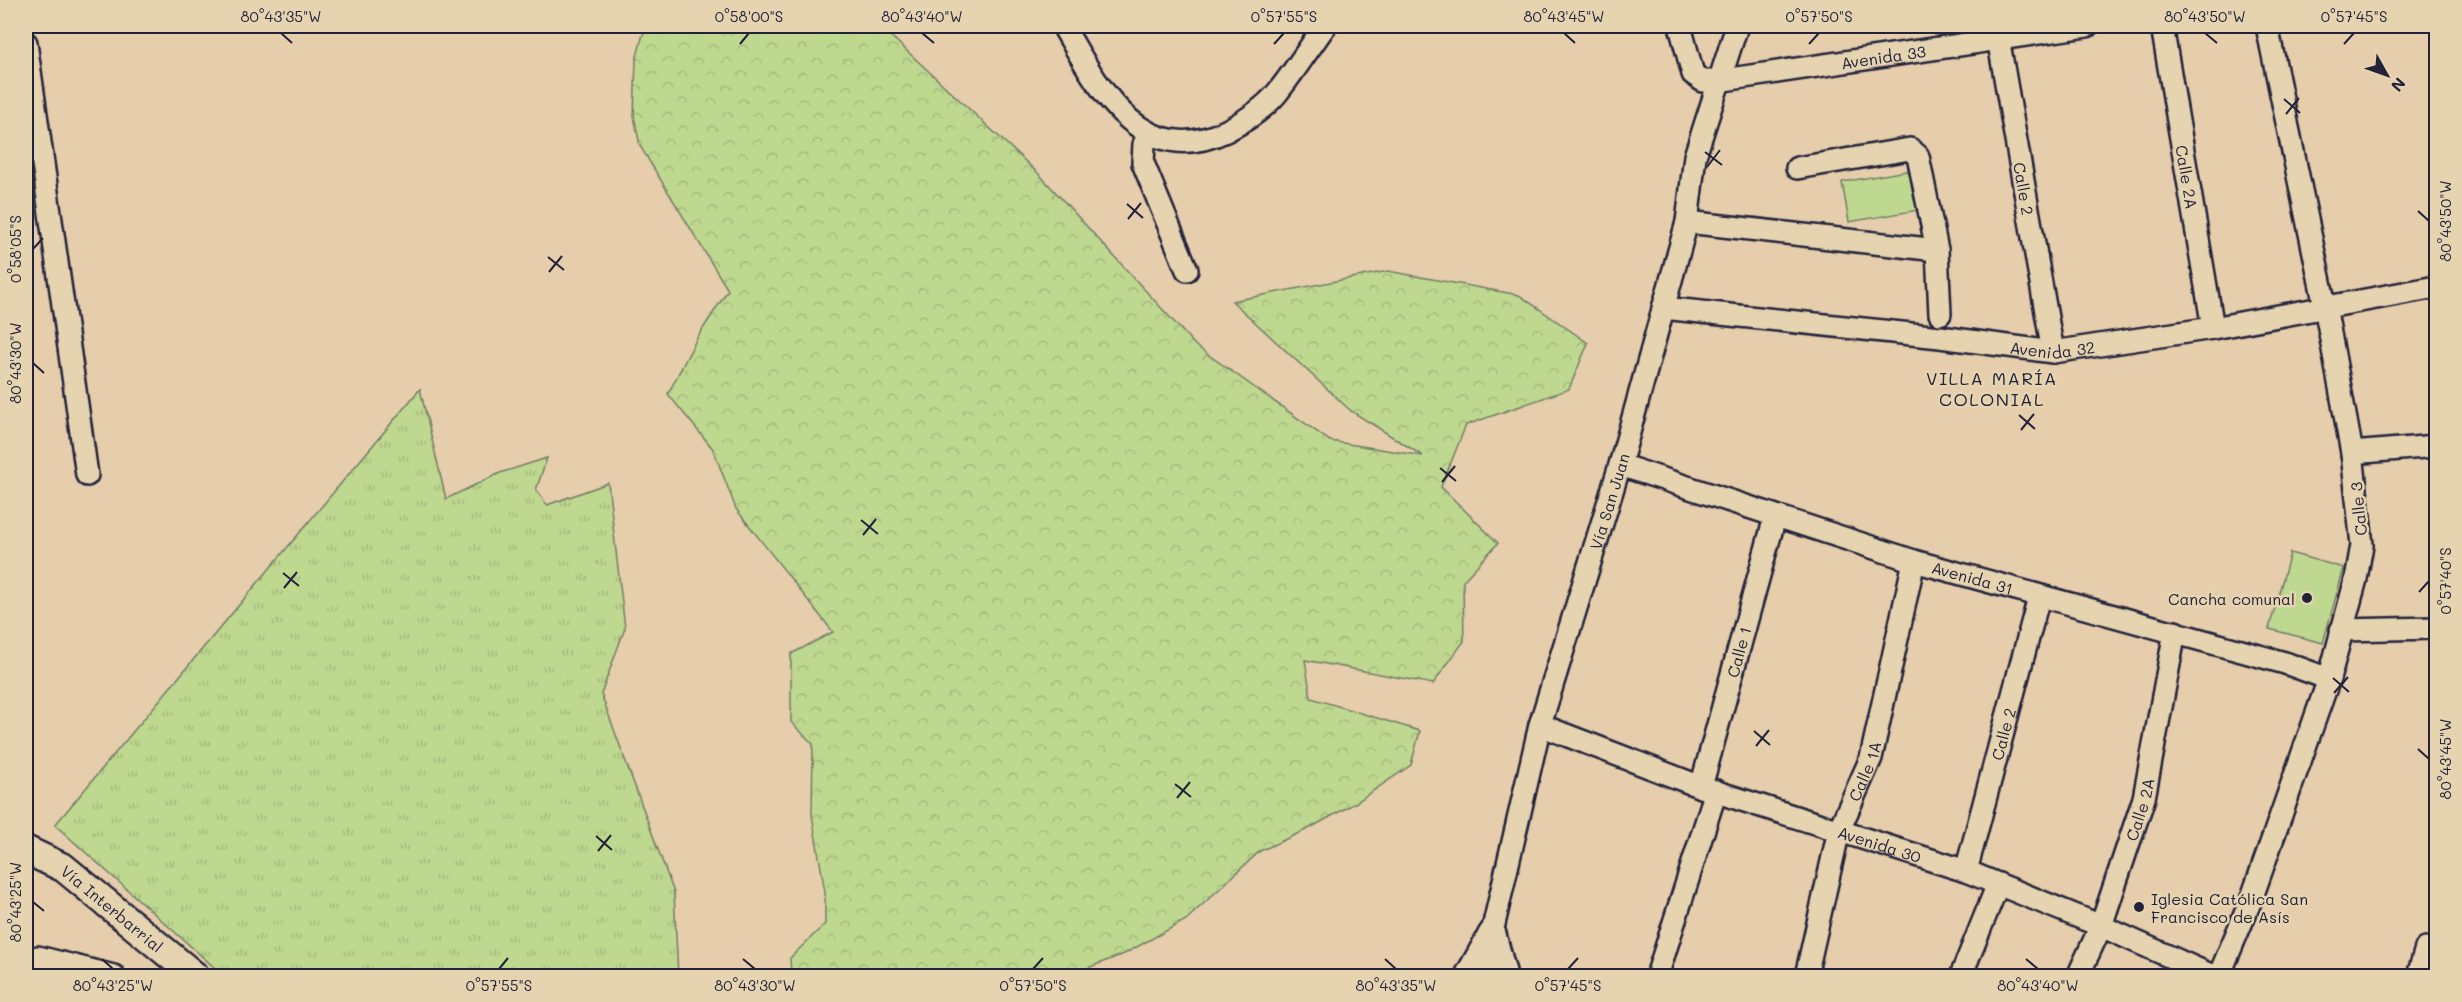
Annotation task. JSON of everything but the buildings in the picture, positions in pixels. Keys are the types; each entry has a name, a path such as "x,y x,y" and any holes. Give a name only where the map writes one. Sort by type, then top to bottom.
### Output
{"main road":[{"name":"Vía Interbarrial","path":"26,850 64,868 195,976"},
{"path":"1469,976 1492,935"},
{"path":"1492,935 1503,976"}],"street":[{"path":"1063,26 1093,79 1112,104 1130,121 1150,134 1174,141 1210,138 1248,120 1276,94 1324,26"},
{"path":"1680,26 1693,74 1703,81 1717,81"},
{"name":"Vía San Juan","path":"1481,976 1540,725 1620,465 1687,222 1695,156 1717,81 1737,26"},
{"name":"Avenida 33","path":"1717,81 1997,33 2086,26"},
{"name":"Calle 2A","path":"2162,26 2213,328"},
{"name":"Calle 3","path":"2219,976 2252,900 2329,679 2356,579 2362,545 2352,453 2325,306 2267,26"},
{"name":"Calle 2","path":"1997,33 2053,352"},
{"path":"26,43 87,475"},
{"path":"1150,134 1144,144 1143,162 1187,270"},
{"path":"1797,168 1910,148 1915,151 1918,156 1937,250 1940,314"},
{"path":"1687,222 1937,250"},
{"name":"Avenida 32","path":"1663,308 1940,337 2053,352 2213,328 2436,287"},
{"path":"2352,453 2436,446"},
{"name":"Avenida 31","path":"1620,465 1914,561 2038,597 2175,632 2284,663 2329,679"},
{"name":"Calle 1","path":"1657,976 1708,789 1775,517"},
{"name":"Calle 1A","path":"1806,976 1839,830 1871,758 1914,561"},
{"name":"Calle 2","path":"1966,871 2038,597"},
{"path":"2341,630 2436,628"},
{"name":"Calle 2A","path":"2078,976 2101,926 2144,798 2175,632"},
{"name":"Avenida 30","path":"1540,725 1708,789 1966,871 2101,926 2213,976"},
{"path":"1961,976 1998,884"},
{"path":"2418,976 2426,948"},
{"path":"26,960 38,957 114,976"}],"green space":[{"path":"650,26 880,26 1039,174 1196,346 1330,441 1423,456 1351,411 1232,301 1388,271 1519,295 1588,343 1569,389 1466,425 1441,487 1498,543 1463,581 1464,641 1433,684 1305,660 1311,698 1420,731 1411,765 1355,803 1310,828 1260,851 1186,920 1124,954 1067,976 791,976 790,958 825,924 825,892 812,815 813,744 791,722 791,654 833,632 736,509 713,449 668,394 697,338 728,290 640,146 634,116 636,60 643,34"},
{"path":"1912,170 1919,210 1849,222 1842,182"},
{"path":"420,389 446,499 500,473 547,458 536,490 547,505 608,483 625,628 601,694 674,893 678,976 224,976 55,825"},
{"name":"Cancha comunal","path":"2290,553 2344,568 2323,643 2269,629"}],"place":[{"name":"Cancha comunal","path":"2307,598"},
{"name":"Iglesia Católica San Francisco de Asís","path":"2139,907"}],"district":[{"name":"VILLA MARÍA COLONIAL","path":"1992,388"}]}
